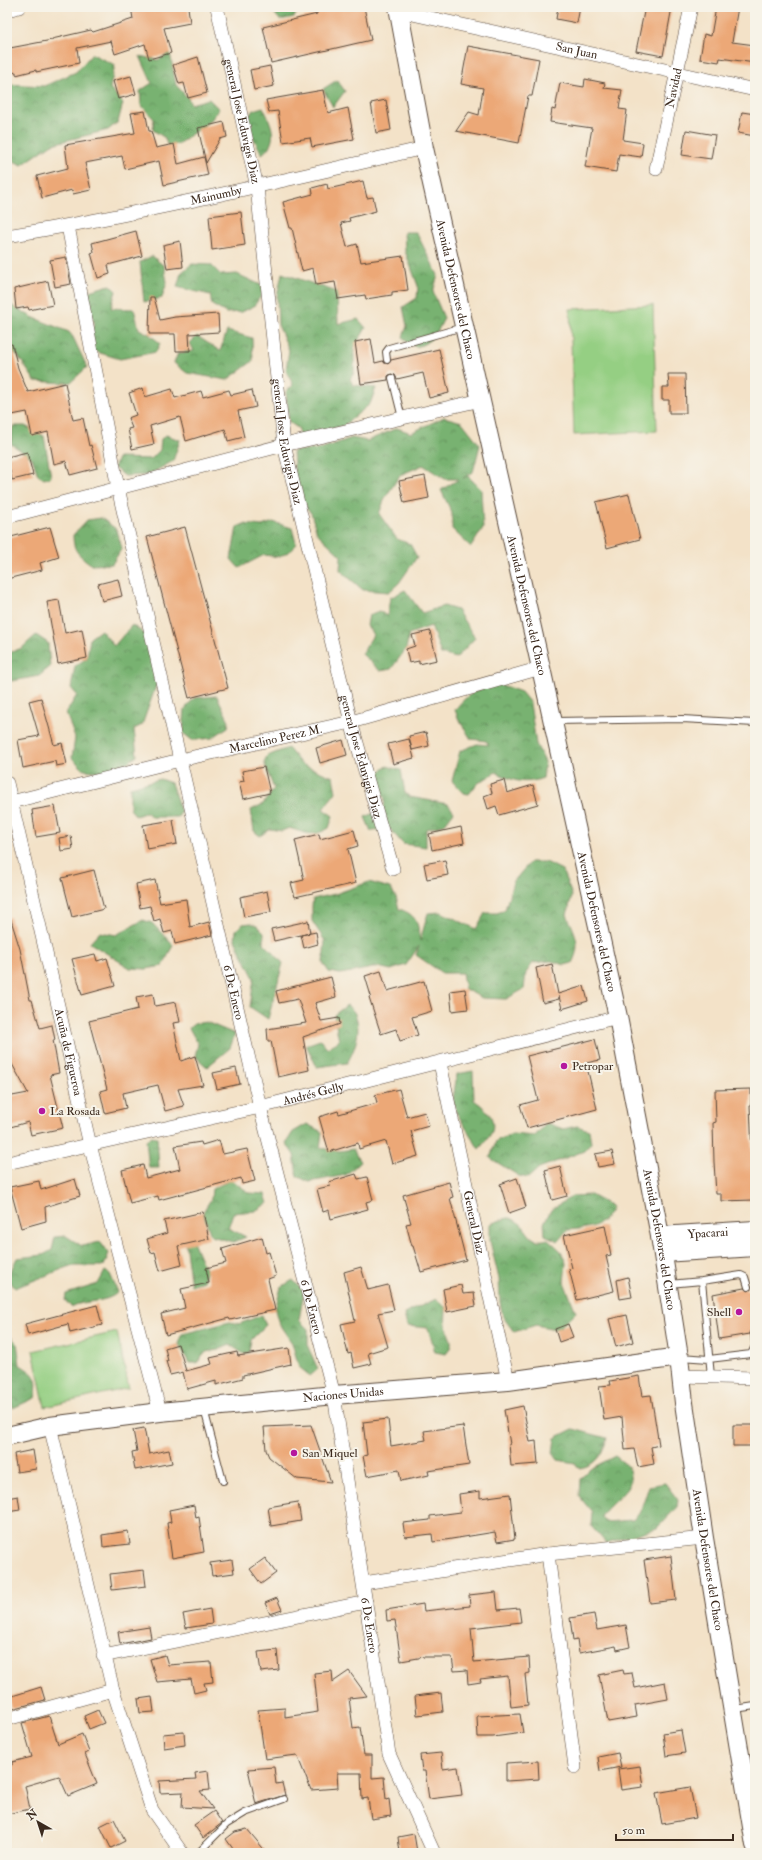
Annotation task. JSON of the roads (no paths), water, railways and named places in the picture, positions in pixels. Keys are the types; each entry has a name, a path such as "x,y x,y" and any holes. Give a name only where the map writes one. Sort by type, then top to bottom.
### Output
{"main road":[{"name":"Avenida Defensores del Chaco","path":"399,9 424,148 618,1017 662,1244 680,1357 681,1376 704,1538 755,1845"},
{"name":"Ypacarai","path":"662,1244 755,1230"},
{"name":"Ypacarai","path":"662,1244 755,1247"},
{"name":"Naciones Unidas","path":"7,1436 50,1426 160,1412 334,1395 508,1381 680,1357"}],"street":[{"path":"7,10 18,7"},
{"name":"general Jose Eduvigis Diaz","path":"216,7 257,187 284,445 351,722 393,869"},
{"name":"Navidad","path":"656,169 678,73 691,7"},
{"name":"San Juan","path":"399,9 755,90"},
{"name":"Mainumby","path":"7,236 68,226 257,187 424,148"},
{"name":"6 De Enero","path":"68,226 118,488 260,1107 334,1395 389,1754 434,1853"},
{"path":"7,517 284,445 481,400"},
{"name":"Marcelino Perez M.","path":"9,803 180,760 351,722 541,668"},
{"name":"Acuña de Figueroa","path":"7,783 9,803 90,1145 160,1412"},
{"name":"Andrés Gelly","path":"7,1163 260,1107 440,1063 618,1017"},
{"name":"General Diaz","path":"440,1063 508,1381"},
{"path":"681,1376 755,1378"},
{"path":"50,1426 103,1656 113,1690 152,1810 182,1853"},
{"path":"364,1583 548,1554 704,1538"},
{"path":"548,1554 575,1767"},
{"path":"103,1656 366,1602"},
{"path":"7,1719 113,1690"}],"lane":[{"path":"387,360 386,352 389,348 464,326"},
{"path":"392,378 402,418"},
{"path":"553,721 682,719 755,723"},
{"path":"668,1284 741,1275 745,1277 748,1287"},
{"path":"702,1281 710,1376"},
{"path":"680,1357 709,1359 751,1354 755,1345 754,1333"},
{"path":"204,1408 223,1481"},
{"path":"733,1709 755,1706"},
{"path":"198,1853 227,1824 245,1813 284,1799"}],"place":[{"name":"Petropar","path":"564,1066"},
{"name":"La Rosada","path":"42,1111"},
{"name":"Shell","path":"739,1312"},
{"name":"San Miquel","path":"294,1453"}]}
